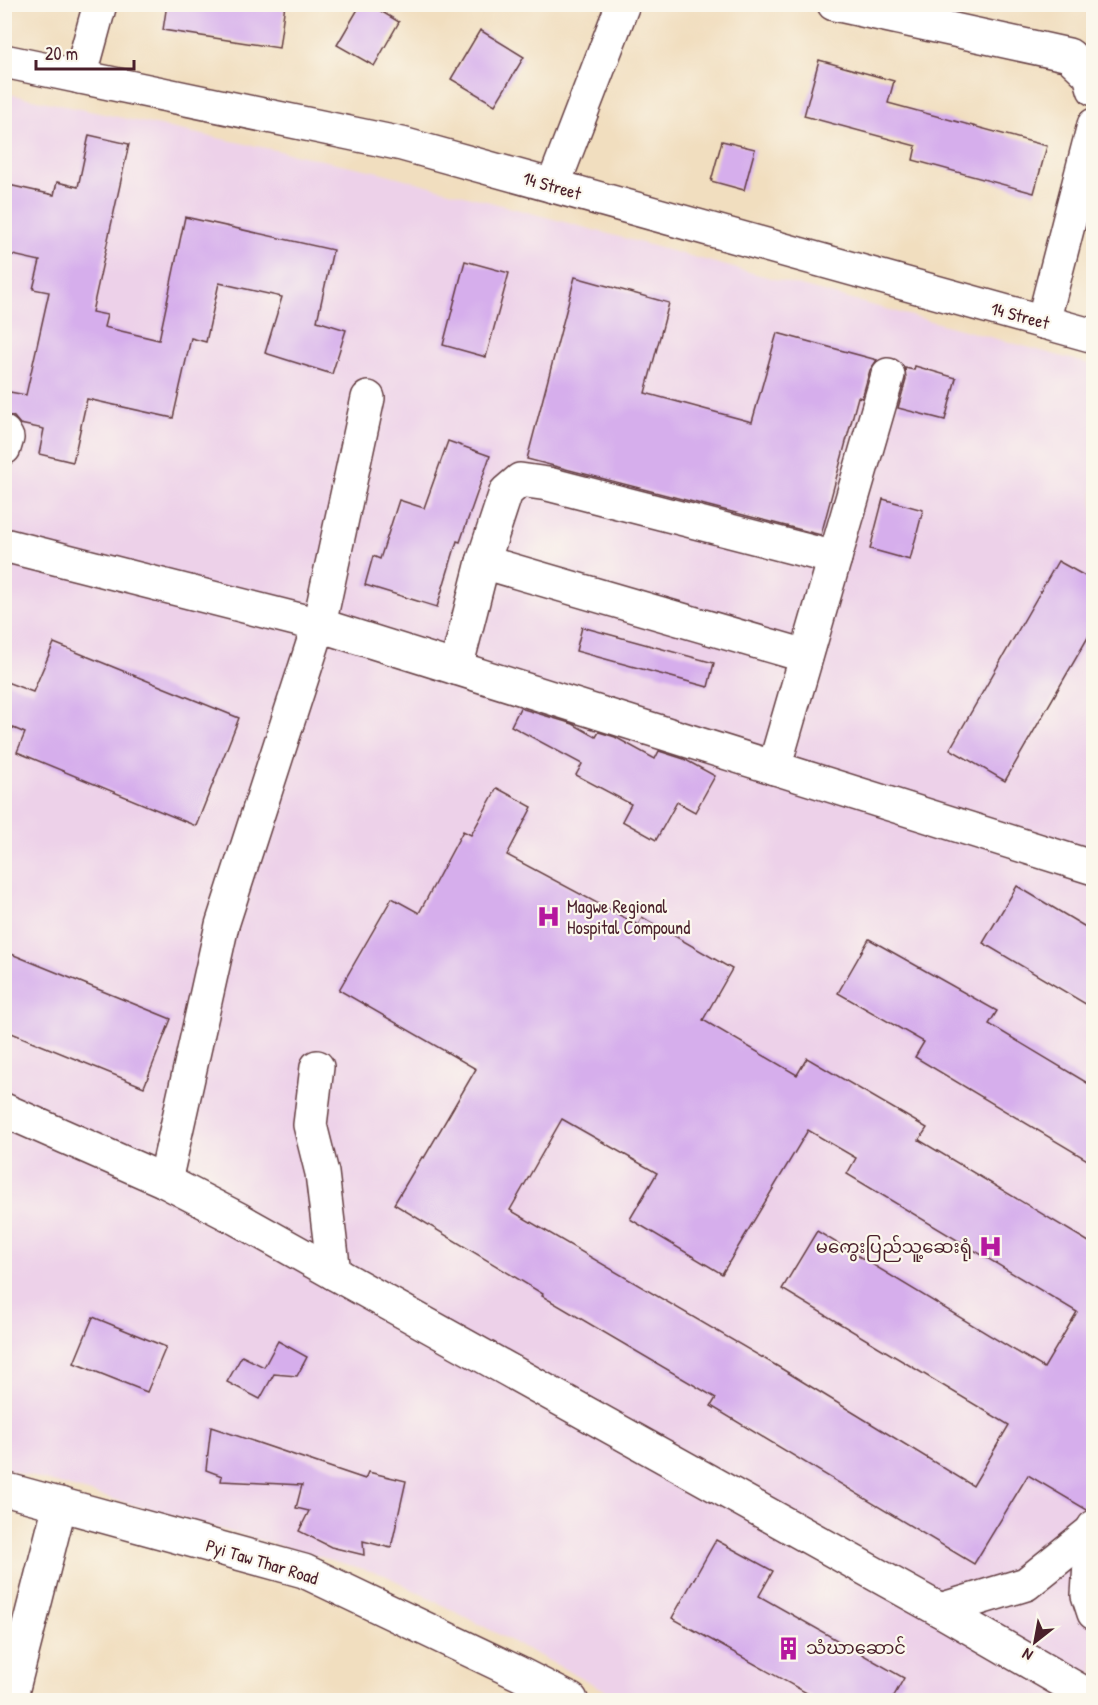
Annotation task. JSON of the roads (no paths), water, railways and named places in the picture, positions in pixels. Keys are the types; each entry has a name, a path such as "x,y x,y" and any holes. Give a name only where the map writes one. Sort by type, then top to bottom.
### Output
{"street":[{"path":"80,77 100,4"},
{"path":"553,186 623,4"},
{"path":"834,4 1069,55 1090,75 1094,89"},
{"name":"14 Street","path":"4,61 402,144 1094,336"},
{"path":"1043,322 1094,124"},
{"path":"774,768 888,375"},
{"path":"165,1181 222,925 319,625 368,398"},
{"path":"4,433 7,438 4,448"},
{"path":"456,668 483,562 506,492 520,480 548,484 835,558"},
{"path":"4,545 319,625 1094,868"},
{"path":"483,562 807,656"},
{"path":"316,1067 310,1125 322,1173 334,1273"},
{"path":"4,1110 165,1181 238,1219 940,1610 1094,1699"},
{"name":"Pyi Taw Thar Road","path":"4,1489 304,1571 518,1672 571,1701"},
{"path":"10,1701 60,1504"},
{"path":"940,1610 1026,1584 1093,1529"},
{"path":"1093,1529 1088,1595 1094,1613"}],"place":[{"name":"Magwe Regional Hospital Compound","path":"549,917"},
{"name":"မကွေးပြည်သူ့ဆေးရုံ","path":"990,1247"},
{"name":"သံဃာဆောင်","path":"788,1648"}]}
